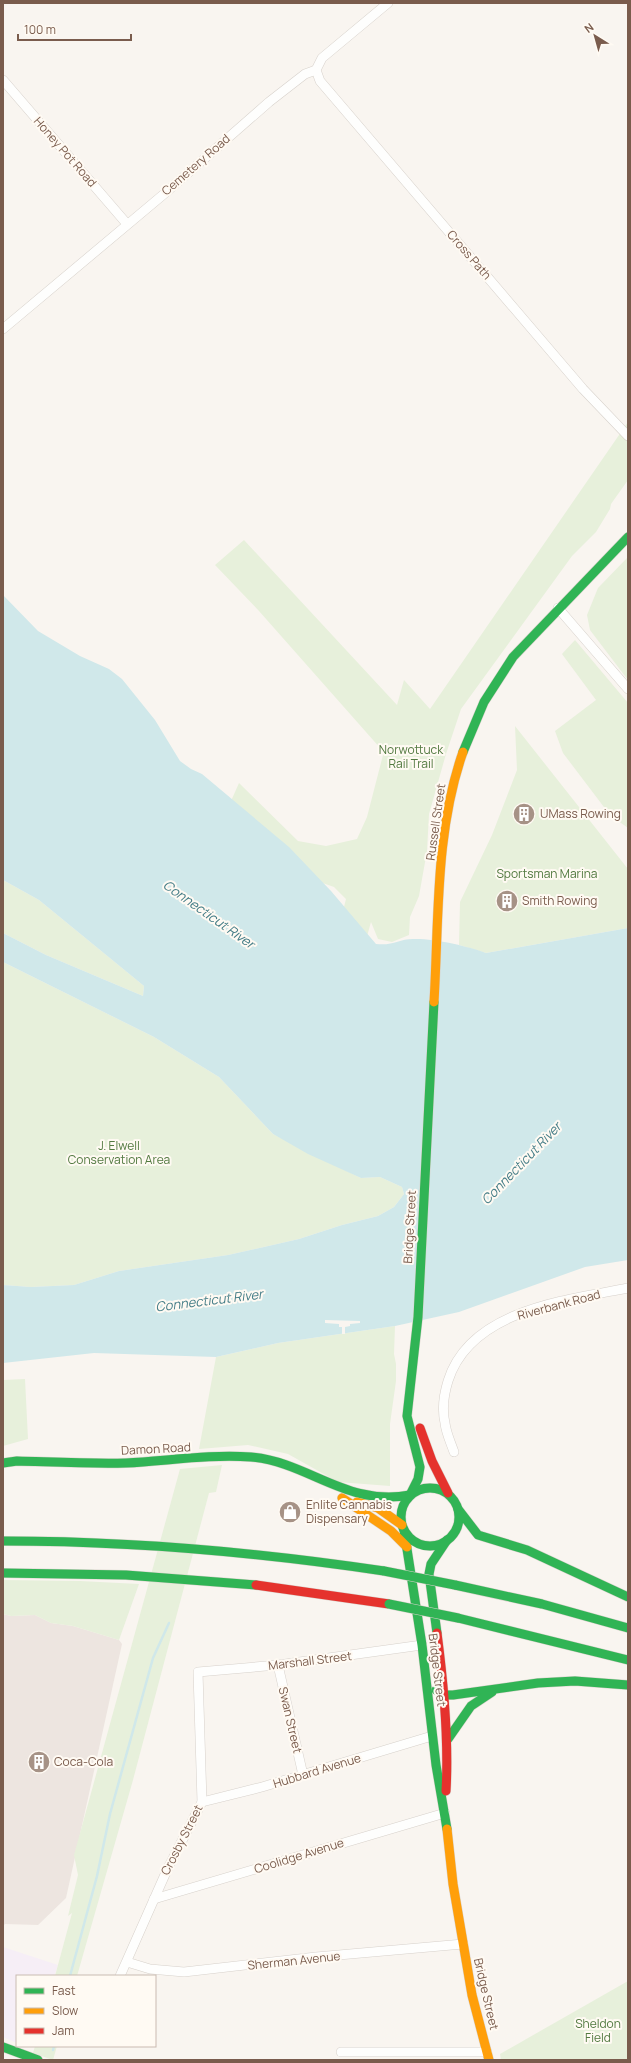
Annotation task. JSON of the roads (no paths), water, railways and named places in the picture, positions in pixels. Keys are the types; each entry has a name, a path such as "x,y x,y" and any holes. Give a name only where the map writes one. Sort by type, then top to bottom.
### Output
{"main road":[{"name":"Russell Street","path":"429,1075 445,828 451,790 471,729 484,702 513,657 558,608 628,537"},
{"path":"597,570 628,545"},
{"name":"Bridge Street","path":"410,1495 418,1479 420,1468 407,1416 407,1405 412,1381 418,1317 429,1075"},
{"name":"Bridge Street","path":"412,1381 420,1431 432,1461 448,1493"},
{"name":"Damon Road","path":"3,1463 17,1461 126,1463 245,1457 284,1463 331,1485 373,1496 394,1498 410,1495"},
{"name":"Damon Road","path":"307,1474 327,1490 342,1498 391,1531 407,1547"},
{"path":"458,1509 458,1524 456,1531 447,1540 436,1545 424,1544 414,1540 403,1528 404,1504 410,1495 418,1490 430,1489 448,1493 471,1528 478,1535 527,1550 628,1597"},
{"name":"Damon Road","path":"342,1498 378,1508 403,1528"},
{"name":"Bridge Street","path":"403,1528 426,1672 432,1736 445,1813 453,1884 472,1995 488,2056"},
{"name":"Bridge Street","path":"445,1813 449,1763 448,1739 445,1695 429,1574 431,1564 447,1540"},
{"path":"3,1541 205,1548 294,1558 455,1585 542,1604 628,1628"},
{"path":"3,1573 144,1576 199,1579 298,1590 389,1604 458,1618 628,1660"},
{"path":"426,1672 434,1688 445,1695 575,1681 628,1685"},
{"path":"448,1739 457,1722 469,1707 489,1693 503,1688"},
{"path":"3,2047 38,2060"}],"street":[{"name":"Cemetery Road","path":"3,329 269,102 305,74 316,70 322,58 388,3"},
{"name":"Cross Path","path":"316,70 323,85 583,389 628,436"},
{"name":"Honey Pot Road","path":"3,80 127,224"},
{"path":"558,608 628,689"},
{"name":"Riverbank Road","path":"454,1452 445,1424 446,1392 455,1365 476,1339 500,1322 532,1310 628,1288"},
{"name":"Marshall Street","path":"198,1672 278,1665 422,1645"},
{"name":"Swan Street","path":"278,1665 303,1775"},
{"name":"Crosby Street","path":"120,1975 184,1834 202,1802 198,1672"},
{"name":"Hubbard Avenue","path":"202,1802 303,1775 432,1736"},
{"name":"Coolidge Avenue","path":"154,1899 445,1813"},
{"name":"Sherman Avenue","path":"127,1962 150,1968 184,1972 316,1957 463,1944"},
{"path":"340,2052 488,2056"}],"water":[{"name":"Connecticut River","path":"3,595 38,631 80,656 109,669 122,679 155,720 180,761 191,769 202,774 289,847 331,891 376,944 387,944 408,939 421,939 450,943 486,953 628,928 628,1260 585,1267 459,1312 395,1326 278,1343 216,1357 94,1353 3,1363 3,1285 31,1287 74,1285 119,1271 228,1255 299,1239 342,1225 378,1216 394,1207 404,1194 402,1187 380,1177 361,1178 308,1154 273,1134 219,1077 154,1037 3,962 3,933 46,955 143,996 144,986 39,900 3,880"}],"waterway":[{"path":"70,1975 97,1876 110,1814 153,1658 169,1623"}],"place":[{"name":"UMass Rowing","path":"524,814"},
{"name":"Smith Rowing","path":"507,901"},
{"name":"Enlite Cannabis Dispensary","path":"290,1512"},
{"name":"Coca-Cola","path":"39,1762"}],"park label":[{"name":"Norwottuck Rail Trail","path":"411,757"},
{"name":"Sportsman Marina","path":"547,874"},
{"name":"J. Elwell Conservation Area","path":"119,1153"},
{"name":"Sheldon Field","path":"598,2031"}]}
